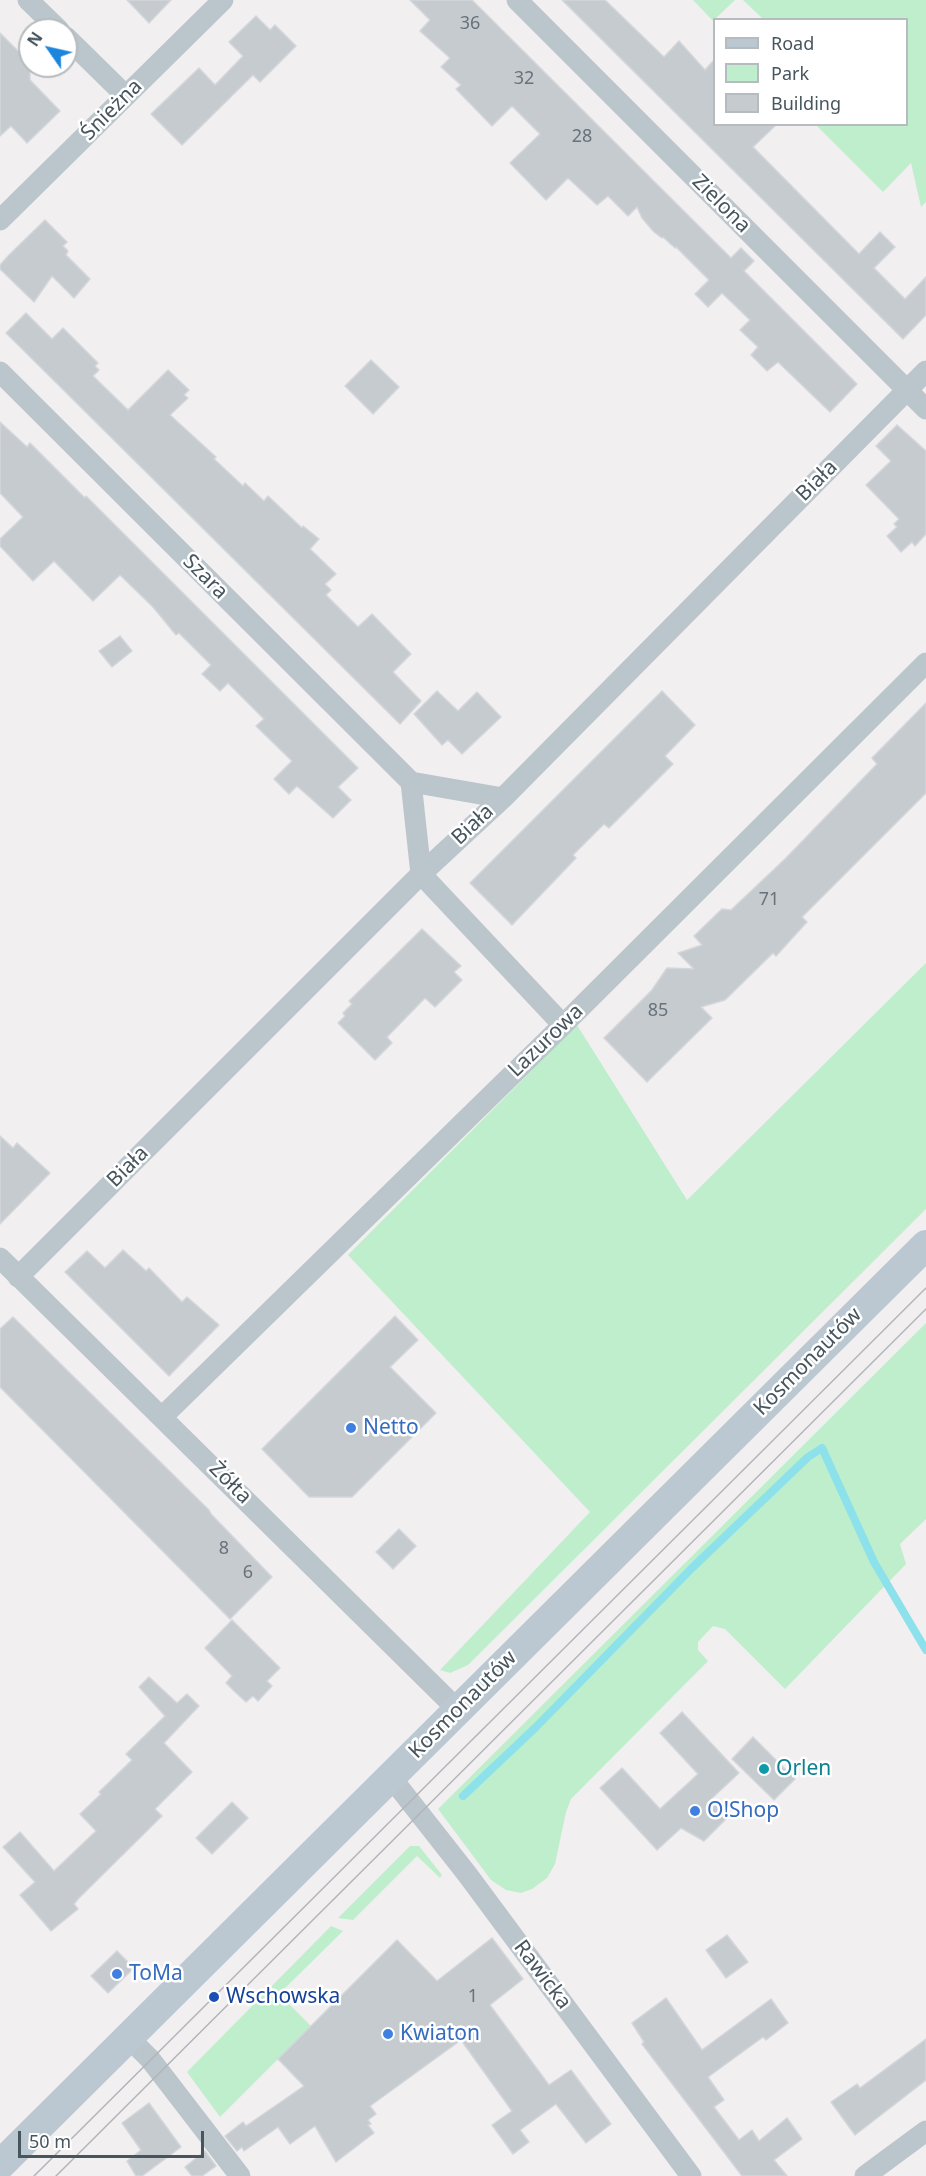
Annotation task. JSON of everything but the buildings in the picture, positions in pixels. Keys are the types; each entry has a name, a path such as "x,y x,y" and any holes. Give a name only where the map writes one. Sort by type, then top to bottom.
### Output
{"main road":[{"name":"Kosmonautów","path":"0,2165 926,1245"}],"street":[{"path":"28,0 47,18"},
{"name":"Śnieżna","path":"0,220 223,0"},
{"name":"Zielona","path":"517,0 926,409"},
{"path":"78,49 126,96"},
{"name":"Biała","path":"18,1276 421,874 503,798 926,371"},
{"name":"Szara","path":"0,372 411,782"},
{"name":"Lazurowa","path":"162,1417 563,1025 926,663"},
{"path":"503,798 411,782 421,874 563,1025"},
{"name":"Żółta","path":"0,1258 458,1710"},
{"name":"Rawicka","path":"390,1776 467,1874 691,2176"},
{"path":"129,2038 150,2059 240,2176"},
{"path":"865,2176 926,2131"}],"green space":[{"path":"693,0 735,0 716,18 713,18 713,21"},
{"path":"743,0 926,0 926,202 921,207 911,163 883,192 817,126 908,126 908,18 762,18"},
{"path":"926,963 926,1209 468,1665 450,1673 440,1670 590,1512 348,1255 577,1025 687,1200"},
{"path":"926,1323 926,1519 900,1544 906,1564 785,1689 725,1629 713,1626 698,1642 698,1650 708,1661 571,1799 555,1864 547,1878 532,1889 521,1893 506,1890 491,1880 438,1809"},
{"path":"410,1846 419,1846 442,1875 440,1878 417,1856 353,1920 338,1918"},
{"path":"331,1926 343,1931 279,1994 311,2026 220,2117 187,2072"}],"waterway":[{"path":"463,1796 535,1728 692,1568 808,1457 822,1448 874,1562 926,1650"}],"tram line":[{"path":"34,2176 926,1288"},
{"path":"56,2176 926,1309"}],"place":[{"name":"Netto","path":"351,1428"},
{"name":"Orlen","path":"764,1769"},
{"name":"O!Shop","path":"695,1811"},
{"name":"ToMa","path":"117,1974"},
{"name":"Wschowska","path":"214,1997"},
{"name":"Kwiaton","path":"388,2034"}]}
